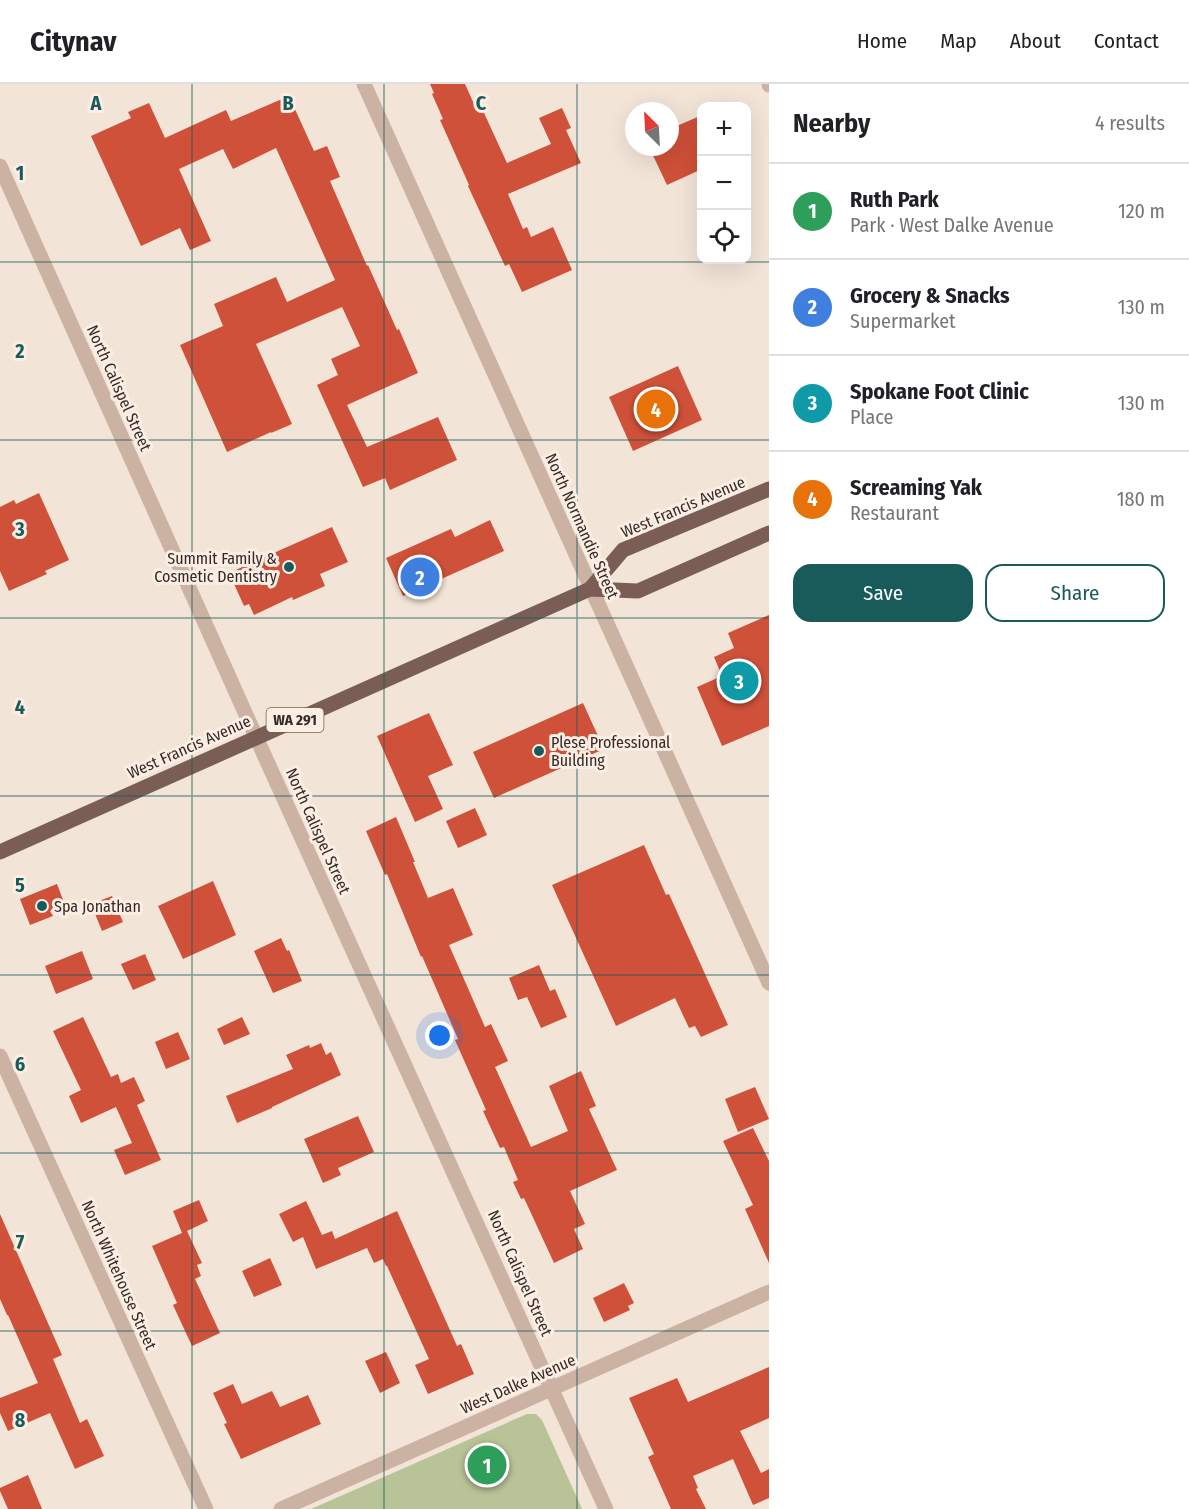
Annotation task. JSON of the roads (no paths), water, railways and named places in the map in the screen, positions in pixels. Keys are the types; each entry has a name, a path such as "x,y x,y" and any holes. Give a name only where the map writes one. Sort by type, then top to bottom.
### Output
{"main road":[{"name":"West Francis Avenue","path":"591,589 623,550 769,489"},
{"name":"West Francis Avenue","path":"0,852 591,589 638,591 769,533"}],"street":[{"name":"North Normandie Street","path":"364,84 769,983"},
{"name":"North Calispel Street","path":"0,166 606,1509"},
{"name":"North Whitehouse Street","path":"0,1056 206,1509"},
{"name":"West Dalke Avenue","path":"281,1509 769,1292"}],"place":[{"name":"Screaming Yak","path":"656,409"},
{"name":"Summit Family & Cosmetic Dentistry","path":"289,567"},
{"name":"Grocery & Snacks","path":"420,577"},
{"name":"Spokane Foot Clinic","path":"739,681"},
{"name":"Plese Professional Building","path":"539,751"},
{"name":"Spa Jonathan","path":"42,906"},
{"name":"Ruth Park","path":"487,1465"}]}
